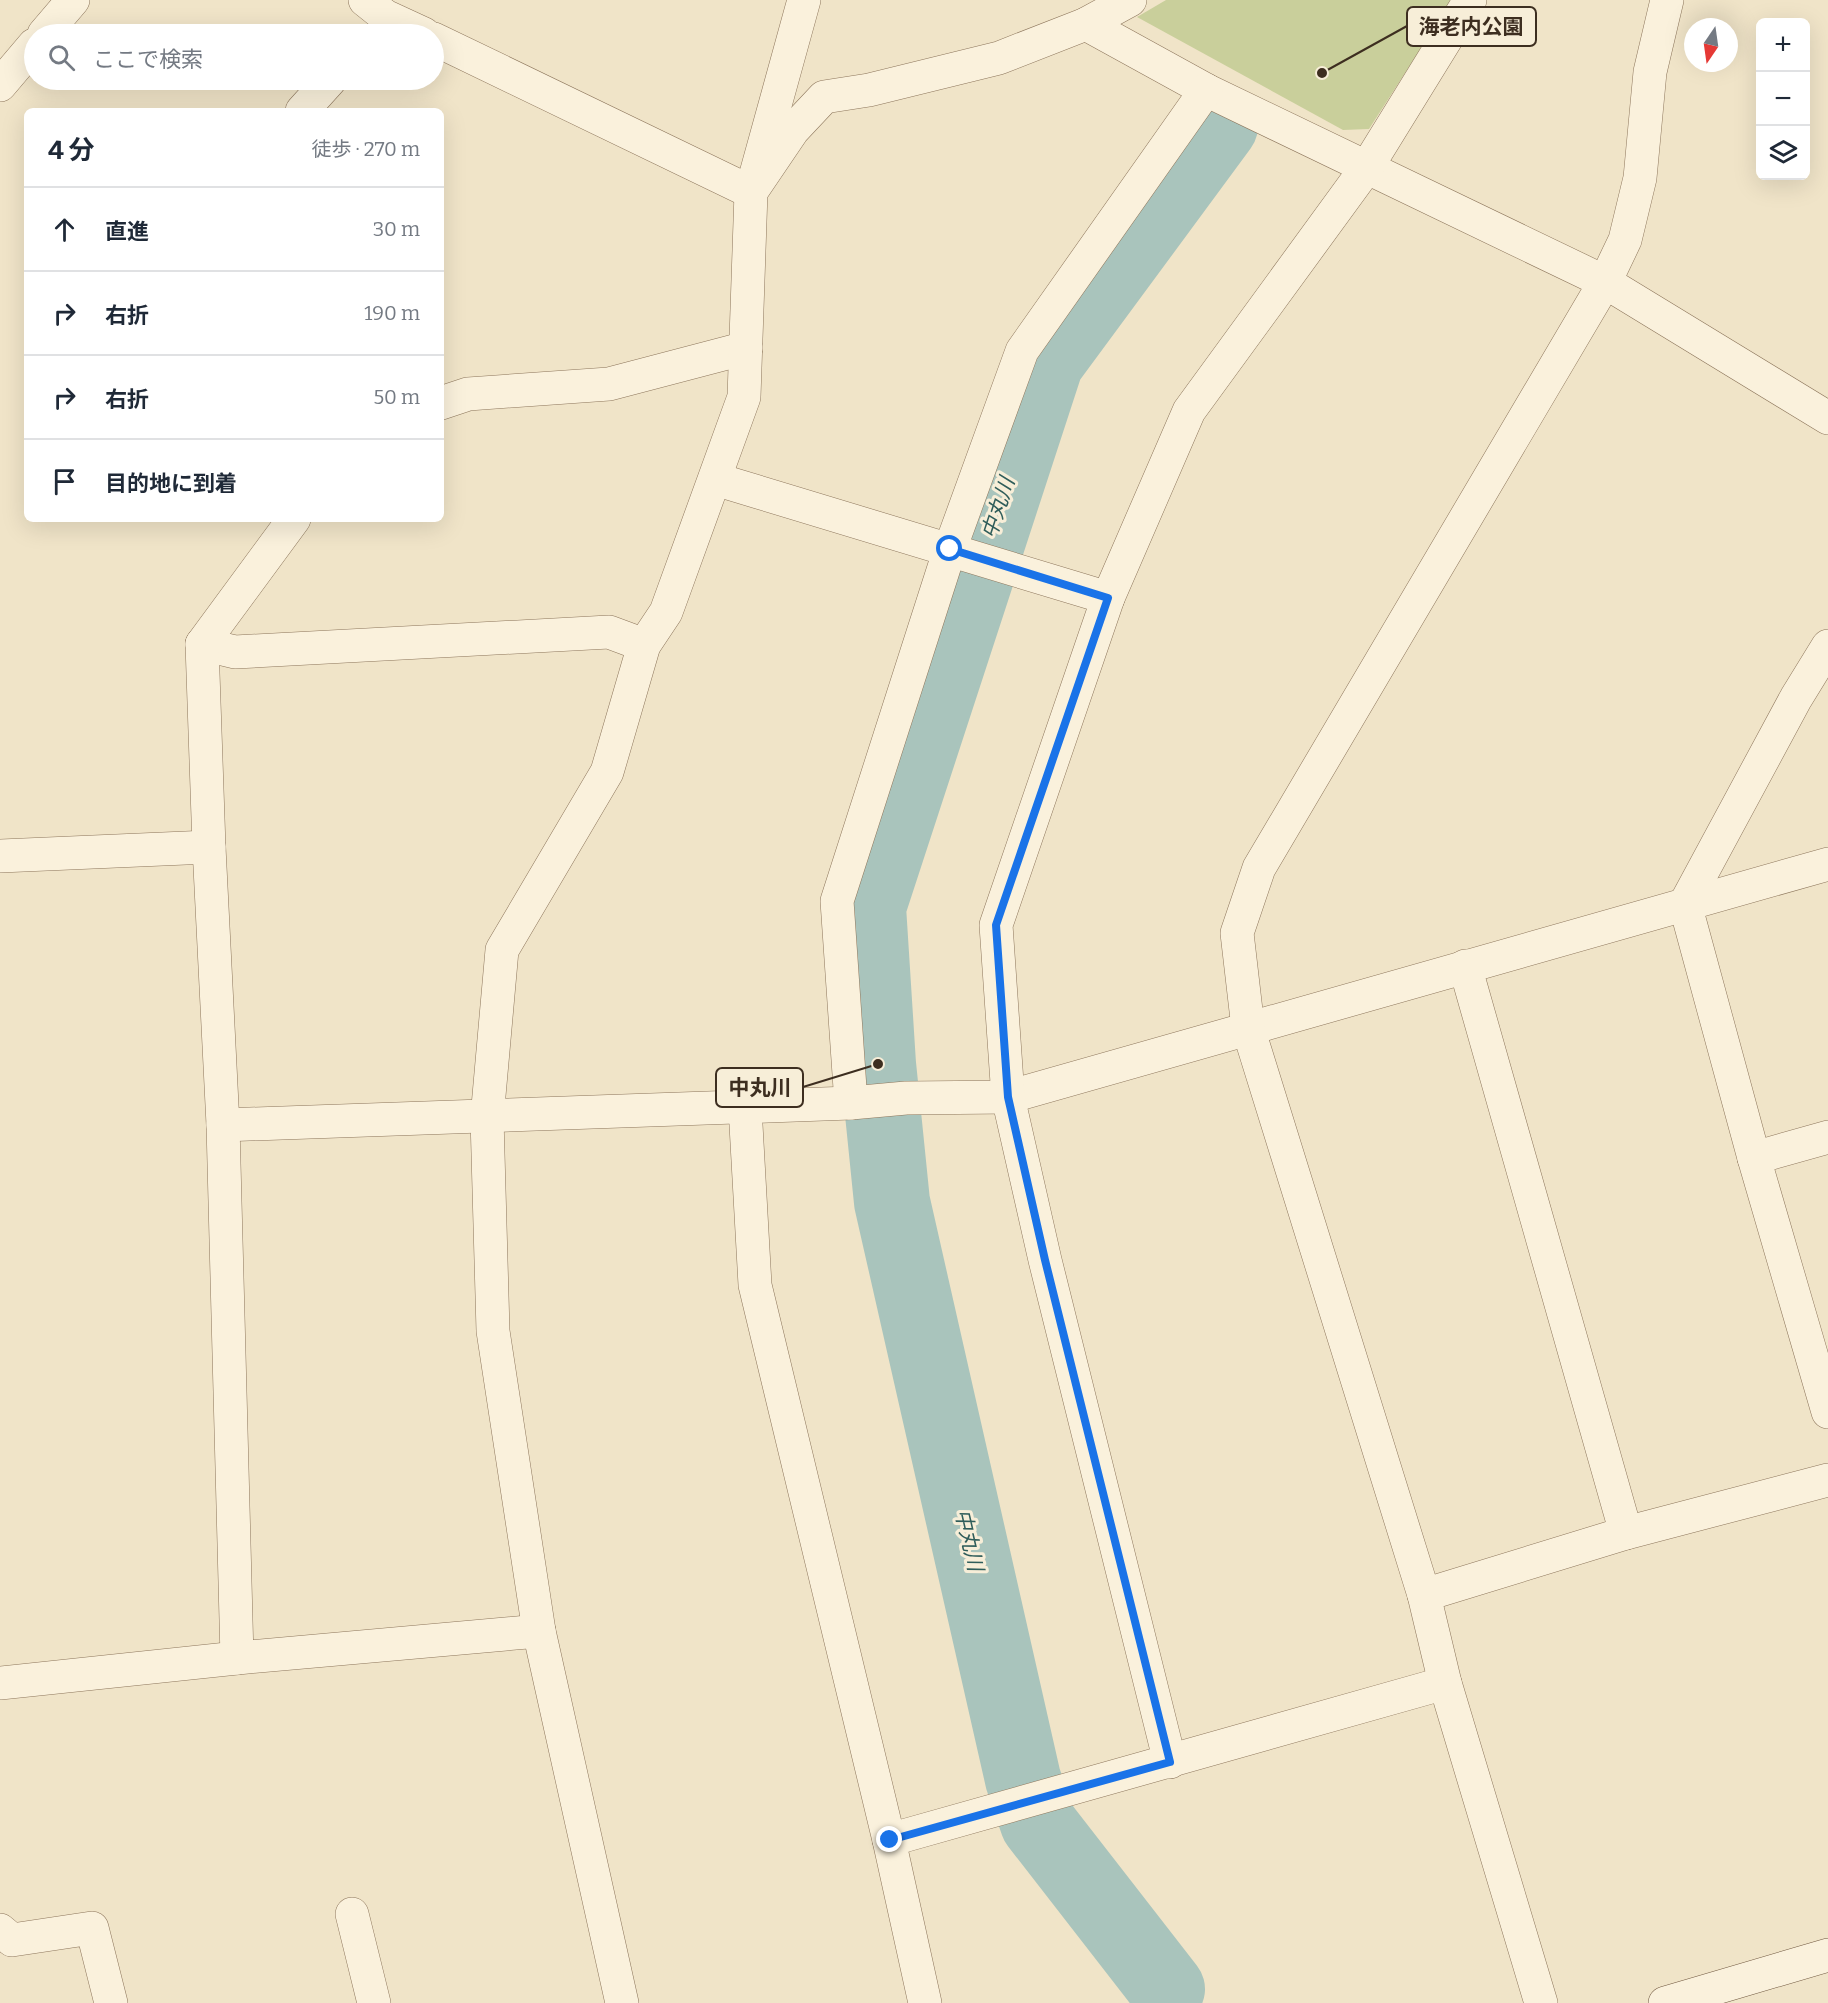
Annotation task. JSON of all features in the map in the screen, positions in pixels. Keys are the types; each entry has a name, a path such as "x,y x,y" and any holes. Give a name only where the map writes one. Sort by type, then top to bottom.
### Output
{"street":[{"path":"53,24 73,0"},
{"path":"622,2003 539,1631 493,1331 487,1118 502,950 606,772 644,645 666,612 744,397 751,192 804,0"},
{"path":"751,192 792,130 824,97 869,90 999,58 1086,24 1130,0"},
{"path":"1170,1762 1045,1260 1008,1097 996,925 1108,598 1189,411 1367,167 1470,0"},
{"path":"1541,2003 1445,1683 1425,1594 1248,1028 1237,933 1260,868 1605,282 1625,240 1640,178 1650,72 1667,0"},
{"path":"380,13 403,24"},
{"path":"1086,24 1206,90 1605,282 1828,418"},
{"path":"444,44 751,192"},
{"path":"0,86 24,57"},
{"path":"305,108 321,90"},
{"path":"858,1102 837,901 950,549 1022,351 1206,90"},
{"path":"444,402 468,394 609,384 746,348"},
{"path":"715,479 1108,598"},
{"path":"237,1658 224,1125 209,847 202,644 280,525"},
{"path":"202,644 235,652 609,632 644,645"},
{"path":"1828,646 1796,698 1685,904 1754,1158 1828,1412"},
{"path":"0,856 209,847"},
{"path":"224,1125 487,1118 906,1098 1008,1097 1828,864"},
{"path":"1465,966 1626,1533"},
{"path":"745,1107 755,1284 890,1840 925,2003"},
{"path":"1754,1158 1828,1137"},
{"path":"1425,1594 1626,1533 1828,1480"},
{"path":"0,1683 237,1658 539,1631"},
{"path":"890,1840 1445,1683"},
{"path":"352,1914 374,2003"},
{"path":"0,1930 12,1940 92,1928 111,2003"},
{"path":"1665,2003 1828,1955"}],"green space":[{"path":"1166,0 1452,0 1369,129 1343,130 1137,17"}],"waterway":[{"name":"中丸川","path":"1167,1989 1038,1823 1023,1779 892,1202 878,1064 868,907 1046,362 1220,126"}],"place":[{"name":"海老内公園","path":"1322,73"},
{"name":"中丸川","path":"878,1064"}],"route":[{"path":"890,1840 1170,1762 1045,1260 1008,1097 996,925 1108,598 950,549"}]}
